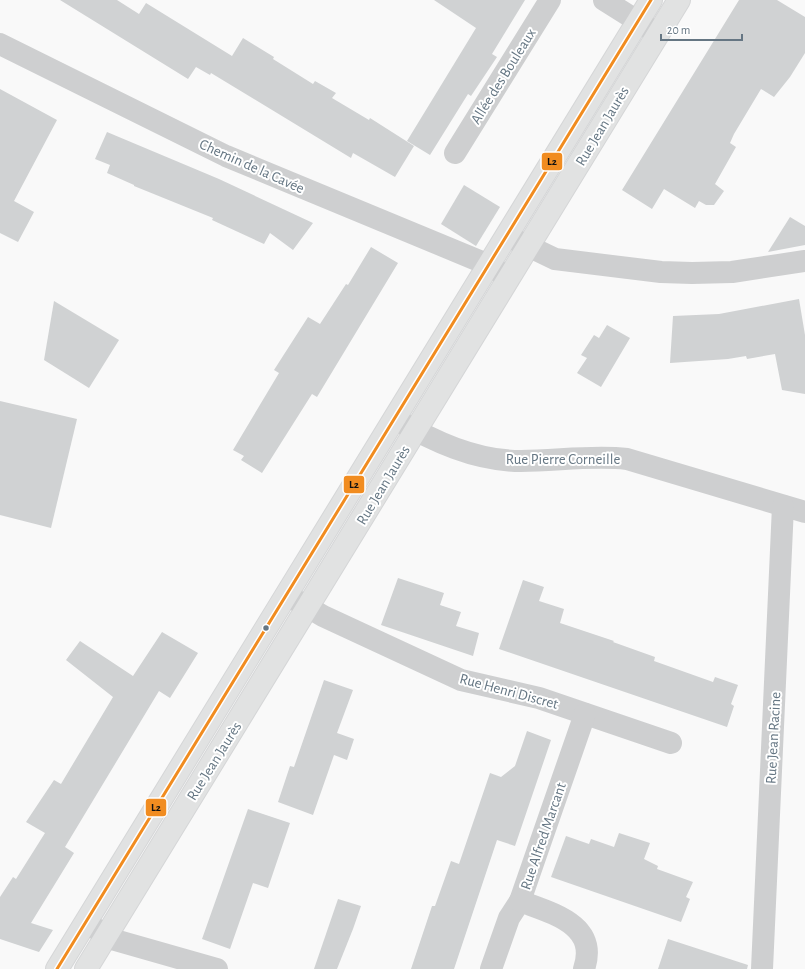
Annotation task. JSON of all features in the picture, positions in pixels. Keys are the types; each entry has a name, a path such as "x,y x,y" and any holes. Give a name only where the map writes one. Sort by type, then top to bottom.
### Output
{"main road":[{"name":"Rue Jean Jaurès","path":"57,969 651,0"},
{"name":"Rue Jean Jaurès","path":"86,969 679,0"}],"street":[{"name":"Allée des Bouleaux","path":"455,153 550,0"},
{"path":"604,0 658,34"},
{"name":"Chemin de la Cavée","path":"0,44 226,156 489,265 509,278"},
{"path":"507,236 545,256 564,261 676,273 732,272 805,261"},
{"name":"Rue Pierre Corneille","path":"395,419 448,447 477,455 506,460 604,458 627,460 805,512"},
{"name":"Rue Jean Racine","path":"762,969 783,506"},
{"name":"Rue Henri Discret","path":"287,595 308,608 461,680 539,698 671,743"},
{"name":"Rue Alfred Marcant","path":"584,969 587,960 587,952 582,936 576,927 568,921 520,901 585,714"},
{"path":"491,969 510,918 520,901"},
{"path":"86,923 122,943 217,969"}],"building":[{"path":"60,0 117,0 139,14 146,3 232,56 243,38 313,84 315,81 336,93 332,98 369,120 370,118 414,146 395,177 353,153 351,158 211,73 210,75 196,67 188,79"},
{"path":"434,0 525,0 492,54 497,57 471,96 468,94 430,155 407,141 476,28"},
{"path":"739,0 777,0 805,17 805,53 790,77 774,97 761,89 734,134 730,143 736,147 715,184 724,191 714,205 706,205 699,201 695,208 664,189 652,209 622,190"},
{"path":"0,89 57,120 14,201 34,212 18,242 0,233"},
{"path":"107,132 219,179 313,223 293,250 270,233 264,244 212,220 213,218 134,186 107,173 110,165 95,159"},
{"path":"464,185 500,207 476,246 441,224"},
{"path":"790,217 805,226 805,245 768,252"},
{"path":"371,247 398,263 317,397 312,394 262,473 241,460 244,456 233,450 279,373 274,370 308,317 320,324 346,284 348,285"},
{"path":"799,299 805,335 805,394 782,390 775,354 747,359 746,356 728,359 670,363 673,316 719,314"},
{"path":"54,301 119,340 89,388 44,360"},
{"path":"607,325 630,338 601,387 577,373 587,358 581,355 594,335 599,338"},
{"path":"0,401 77,419 51,528 0,515"},
{"path":"398,578 444,593 440,605 461,612 456,626 479,633 473,656 381,625"},
{"path":"523,580 544,587 539,601 564,609 560,623 614,641 613,642 655,657 654,661 713,682 715,677 738,685 731,704 734,706 727,727 499,649"},
{"path":"162,632 198,653 170,698 159,691 65,847 74,853 31,923 53,930 39,952 0,939 0,897 13,877 16,879 45,833 26,822 54,780 61,784 113,697 66,660 80,641 133,676"},
{"path":"324,680 353,690 337,733 354,739 347,760 334,755 313,815 278,802 290,766 294,767"},
{"path":"527,731 551,740 515,846 497,840 454,969 411,969 432,906 435,906 451,861 459,864 490,773 501,777 515,766"},
{"path":"248,809 290,823 268,888 253,883 230,949 202,939"},
{"path":"619,833 650,843 644,859 658,866 657,869 693,882 686,897 690,899 681,922 551,877 566,836 589,844 591,839 614,847"},
{"path":"338,899 361,906 337,969 314,969"},
{"path":"668,939 748,965 747,969 658,969"}],"transit line":[{"name":"L2","path":"57,969 651,0"}]}
